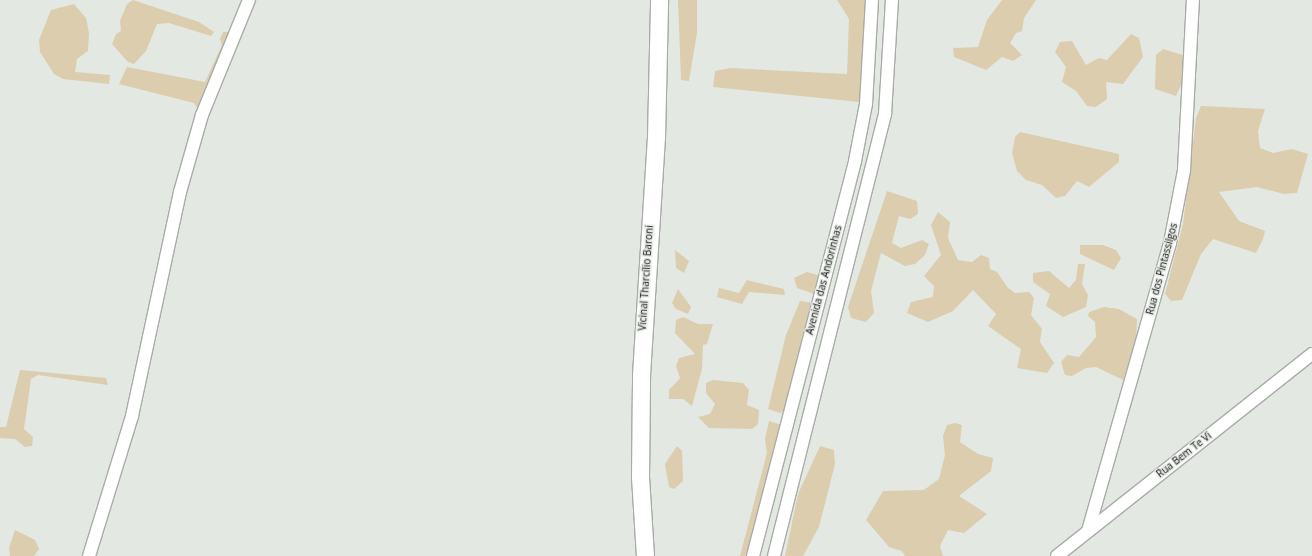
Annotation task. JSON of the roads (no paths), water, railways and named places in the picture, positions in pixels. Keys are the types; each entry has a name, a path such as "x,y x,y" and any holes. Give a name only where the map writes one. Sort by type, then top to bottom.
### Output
{"main road":[{"name":"Vicinal Tharcílio Baroni","path":"645,556 640,477 641,375 656,137 659,0"}],"street":[{"path":"89,556 132,416 180,192 202,116 249,0"},
{"name":"Avenida das Andorinhas","path":"753,556 855,161 866,104 872,0"},
{"name":"Avenida das Andorinhas","path":"774,556 885,114 892,0"},
{"name":"Rua dos Pintassilgos","path":"1088,531 1170,243 1184,170 1193,0"},
{"name":"Rua Bem Te Vi","path":"1057,556 1312,354"}]}
